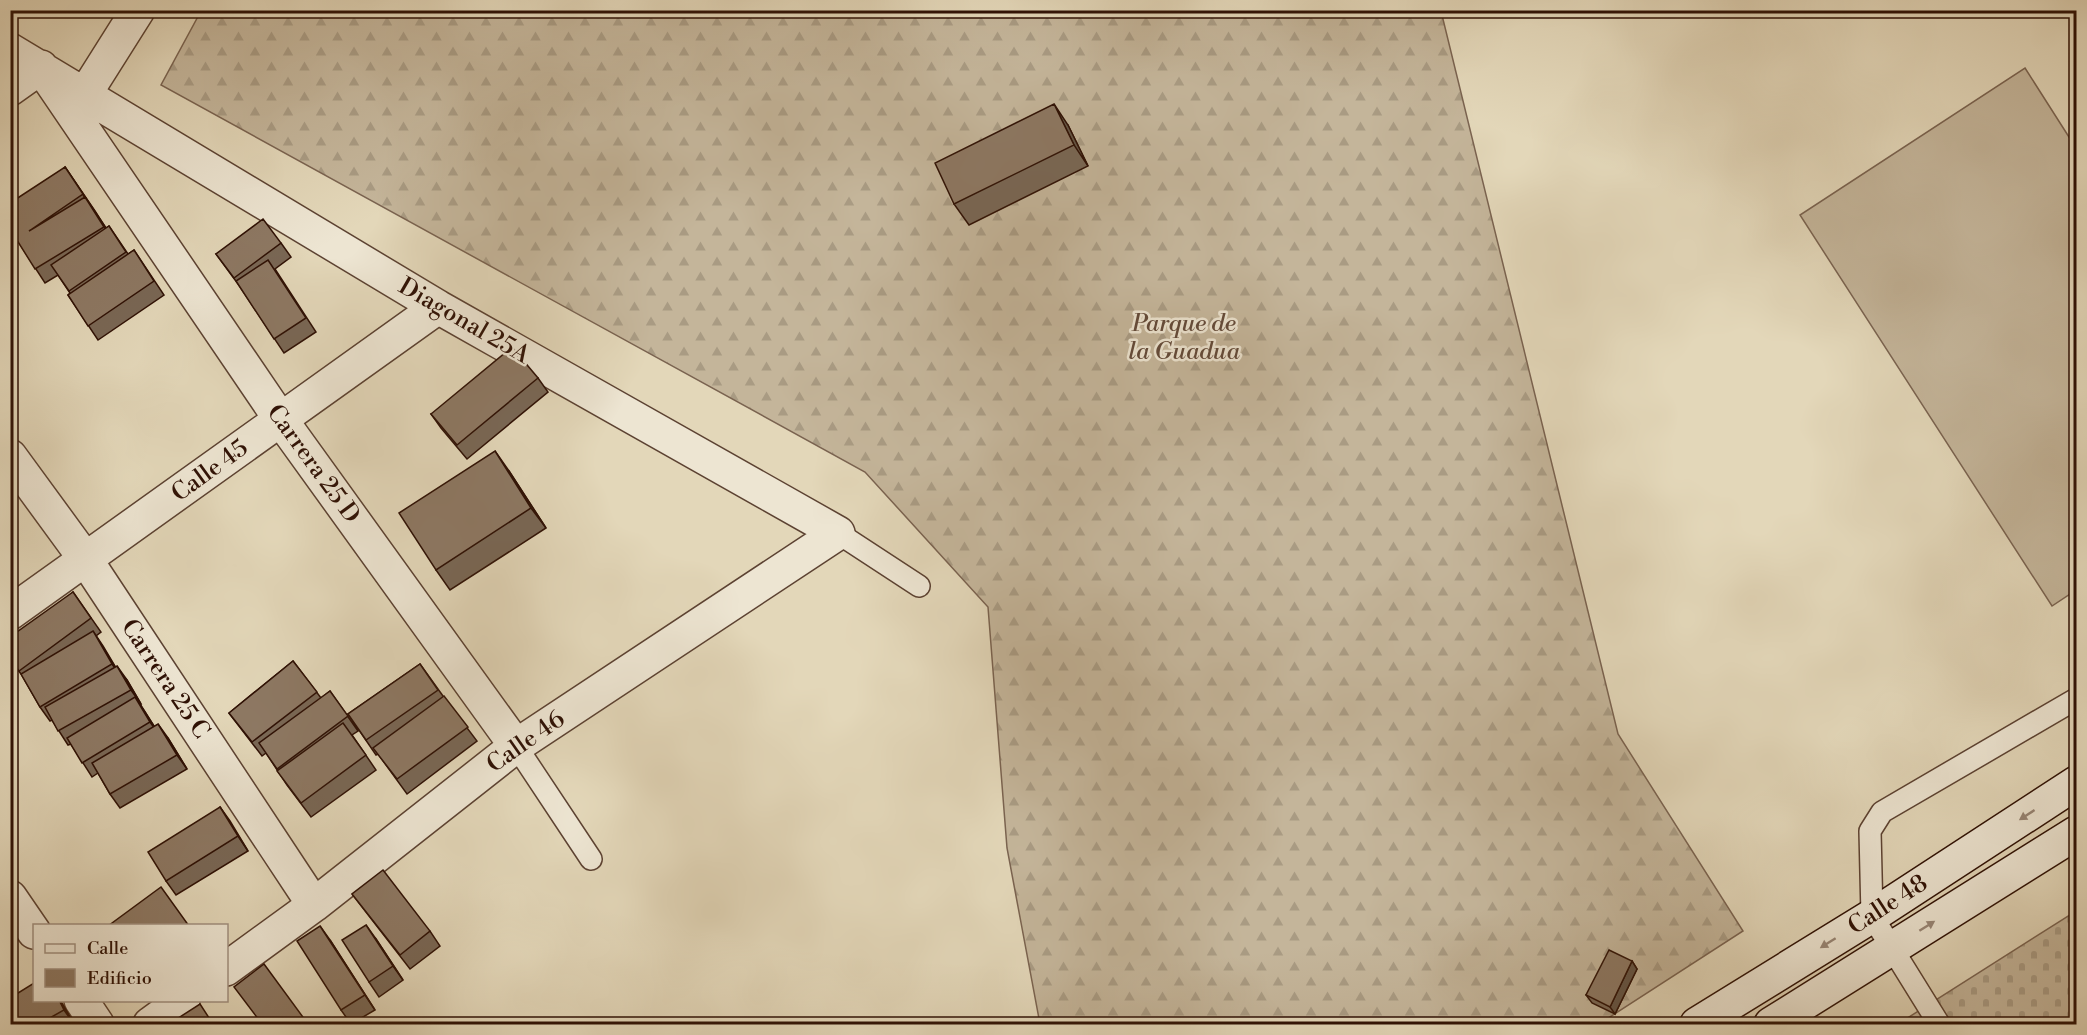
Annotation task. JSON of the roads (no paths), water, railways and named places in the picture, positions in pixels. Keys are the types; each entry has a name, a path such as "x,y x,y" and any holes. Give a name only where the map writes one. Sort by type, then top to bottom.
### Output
{"street":[{"path":"78,102 138,10"},
{"name":"Diagonal 25A","path":"10,50 41,67 78,102 838,533"},
{"path":"10,89 41,67"},
{"name":"Carrera 25 D","path":"78,102 281,420 516,746"},
{"name":"Calle 45","path":"10,614 438,307"},
{"name":"Carrera 25 C","path":"10,456 86,560 315,905"},
{"name":"Calle 46","path":"228,968 315,905 516,746 838,533"},
{"name":"Calle 48","path":"1697,1024 1872,916 2076,783"},
{"name":"Calle 48","path":"1771,1024 2076,833"},
{"path":"10,897 33,932"},
{"path":"82,1002 98,1024"},
{"path":"150,1024 180,1002"}],"lane":[{"name":"Diagonal 25A","path":"838,533 919,586"},
{"path":"1939,1024 1872,916 1870,831 1882,812 2076,699"},
{"name":"Carrera 25 D","path":"516,746 591,859"}],"park label":[{"name":"Parque de la Guadua","path":"1184,338"}]}
